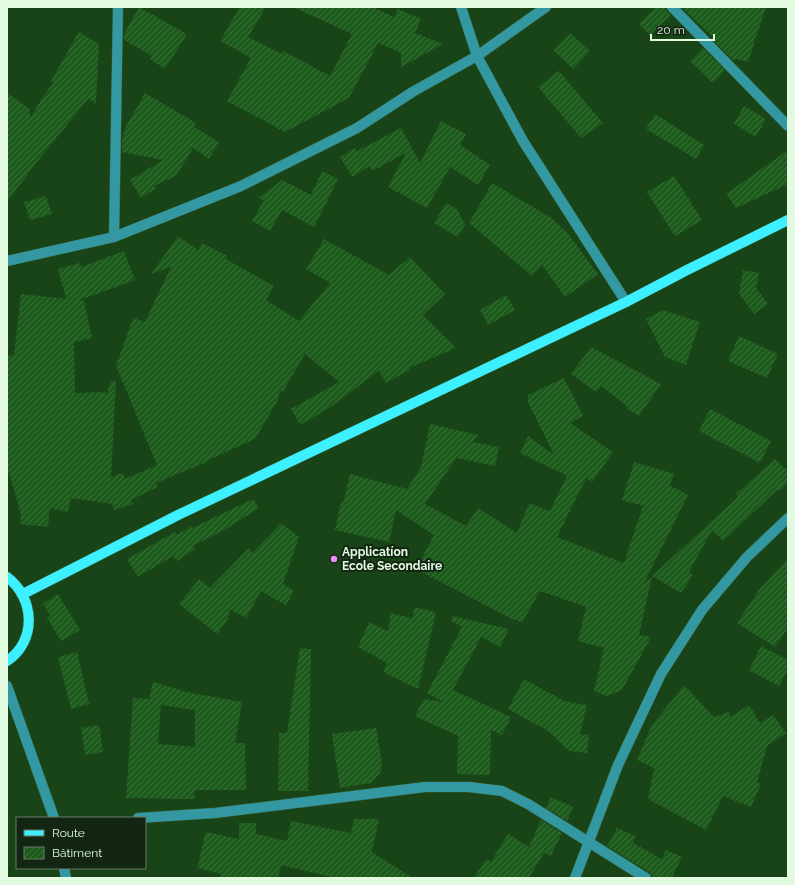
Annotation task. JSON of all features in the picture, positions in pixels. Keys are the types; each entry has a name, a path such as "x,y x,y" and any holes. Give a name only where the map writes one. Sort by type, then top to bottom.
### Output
{"main road":[{"path":"23,594 178,515 626,302 788,220"},
{"path":"7,577 14,582 23,594 29,610 29,627 24,643 14,657 7,661"}],"street":[{"path":"114,237 118,7"},
{"path":"461,7 477,56 523,141 626,302"},
{"path":"7,261 114,237 241,186 357,128 414,91 477,56 546,7"},
{"path":"672,7 788,126"},
{"path":"575,878 618,765 661,674 702,610 747,557 788,518"},
{"path":"7,686 54,817"},
{"path":"146,817 215,813 425,787 469,787 502,791 528,804 589,844 646,878"}],"building":[{"path":"139,7 187,34 165,69 150,59 152,56 124,40 124,34"},
{"path":"240,7 266,7 248,37 282,54 284,51 330,76 352,34 293,7 372,7 394,17 398,9 421,19 415,33 443,44 401,67 401,53 378,43 349,98 285,132 227,101 251,58 220,41"},
{"path":"656,7 666,7 667,11 671,15 650,35 639,24"},
{"path":"681,7 766,7 748,62 737,59 734,61 712,39 714,38"},
{"path":"79,32 99,44 96,103 88,99 40,158 7,202 7,93 30,109 30,118 54,82 51,81"},
{"path":"570,33 590,51 573,69 553,50"},
{"path":"703,48 725,70 713,83 690,61"},
{"path":"559,71 603,123 581,138 538,87"},
{"path":"145,93 196,123 194,127 219,142 209,159 193,148 176,176 154,186 156,188 141,198 130,180 163,160 122,152 122,141 125,128"},
{"path":"744,106 766,119 756,137 734,124"},
{"path":"655,114 704,145 696,159 646,129"},
{"path":"441,121 466,134 460,145 490,165 478,185 450,167 427,208 388,187 406,153 372,171 370,166 352,177 340,157 355,148 357,151 401,128 420,163"},
{"path":"788,150 788,184 736,208 726,194"},
{"path":"322,171 338,179 314,227 282,210 270,231 252,221 264,200 258,198 282,180 311,195"},
{"path":"674,176 702,220 675,236 647,192"},
{"path":"492,183 550,217 566,231 598,274 565,297 542,265 532,276 469,223"},
{"path":"46,196 52,214 30,220 24,202"},
{"path":"446,203 457,209 465,224 458,237 434,223"},
{"path":"178,236 198,250 202,243 227,256 226,259 274,286 266,300 299,321 330,283 306,269 324,239 389,275 410,257 445,294 423,315 456,348 409,368 410,370 386,383 379,371 329,408 300,425 291,409 339,382 305,354 282,393 280,389 278,400 255,439 208,460 209,461 156,483 158,487 131,500 133,504 114,510 112,504 71,498 68,512 50,508 48,527 20,524 21,514 7,466 7,356 14,355 21,294 66,299 58,269 80,263 81,267 124,251 135,280 80,300 84,301 92,338 74,342 75,393 105,392 106,395 111,381 116,382 111,477 123,473 125,479 157,465 116,366 133,318 145,322 171,267 151,274"},
{"path":"743,270 759,273 756,288 768,304 754,314 739,294"},
{"path":"506,295 515,310 488,325 480,310"},
{"path":"663,310 700,322 686,365 665,357 646,319"},
{"path":"739,336 778,354 767,378 728,361"},
{"path":"591,347 661,384 639,416 626,408 627,406 601,386 596,392 571,374"},
{"path":"564,378 583,416 570,423 613,452 592,482 586,478 557,537 624,563 643,506 622,500 634,462 675,474 669,485 688,495 643,585 652,576 639,635 651,637 622,690 607,696 594,691 604,648 578,641 586,607 540,591 522,623 515,619 514,620 416,569 434,535 396,510 389,542 335,530 350,474 407,489 421,467 430,424 478,435 473,442 499,447 495,466 456,458 425,504 466,526 478,508 517,533 529,503 550,511 567,476 520,453 528,436 554,455 528,402 528,395"},
{"path":"710,409 771,441 760,463 699,431"},
{"path":"775,459 788,471 788,482 780,491 778,489 723,541 712,530 689,572 693,575 681,593 652,576 738,497 736,494"},
{"path":"253,499 259,508 224,530 193,546 195,549 177,561 173,556 138,577 127,559 175,532 177,535 191,526 192,528"},
{"path":"281,523 299,537 283,584 294,591 286,605 261,591 246,618 230,609 227,621 217,634 179,604 199,579 210,588 249,548 252,553"},
{"path":"788,558 788,628 775,647 737,623 759,590"},
{"path":"58,594 80,630 61,641 47,618 51,616 43,604"},
{"path":"415,607 436,612 418,689 383,672 387,663 358,647 369,622 388,631 391,613 412,618"},
{"path":"453,616 509,629 500,647 481,637 453,690 511,717 502,735 491,730 490,775 457,774 458,736 415,716 424,699 444,702 427,693 462,627 451,621"},
{"path":"761,646 788,660 788,669 779,686 749,670"},
{"path":"300,648 311,649 308,791 278,791 279,733 287,733"},
{"path":"77,652 89,704 71,709 58,657"},
{"path":"524,679 564,701 587,705 580,734 589,735 587,753 569,751 548,731 508,709"},
{"path":"153,682 181,691 242,702 235,743 245,743 246,790 195,790 194,799 126,798 133,698 149,699","holes":["161,705 195,710 195,747 158,744"]},
{"path":"684,685 714,717 729,712 730,717 749,705 760,723 773,715 786,733 767,746 757,782 761,784 751,807 723,796 706,830 648,799 654,768 637,760 652,725"},
{"path":"99,725 103,752 85,755 81,728"},
{"path":"376,728 382,764 380,773 371,783 340,788 332,734"},
{"path":"551,797 573,807 567,821 546,808"},
{"path":"354,819 379,819 372,852 413,878 335,878 281,865 278,878 220,878 221,874 197,868 206,832 239,839 239,823 256,823 256,834 287,841 291,821 351,833"},
{"path":"541,820 562,833 551,856 544,853 529,878 474,878 486,859 491,862 508,834 529,847"},
{"path":"617,828 636,836 633,843 662,859 666,850 682,857 672,878 654,878 649,872 607,846"}],"place":[{"name":"Applicatíon Ecole Secondaire","path":"334,559"}]}
